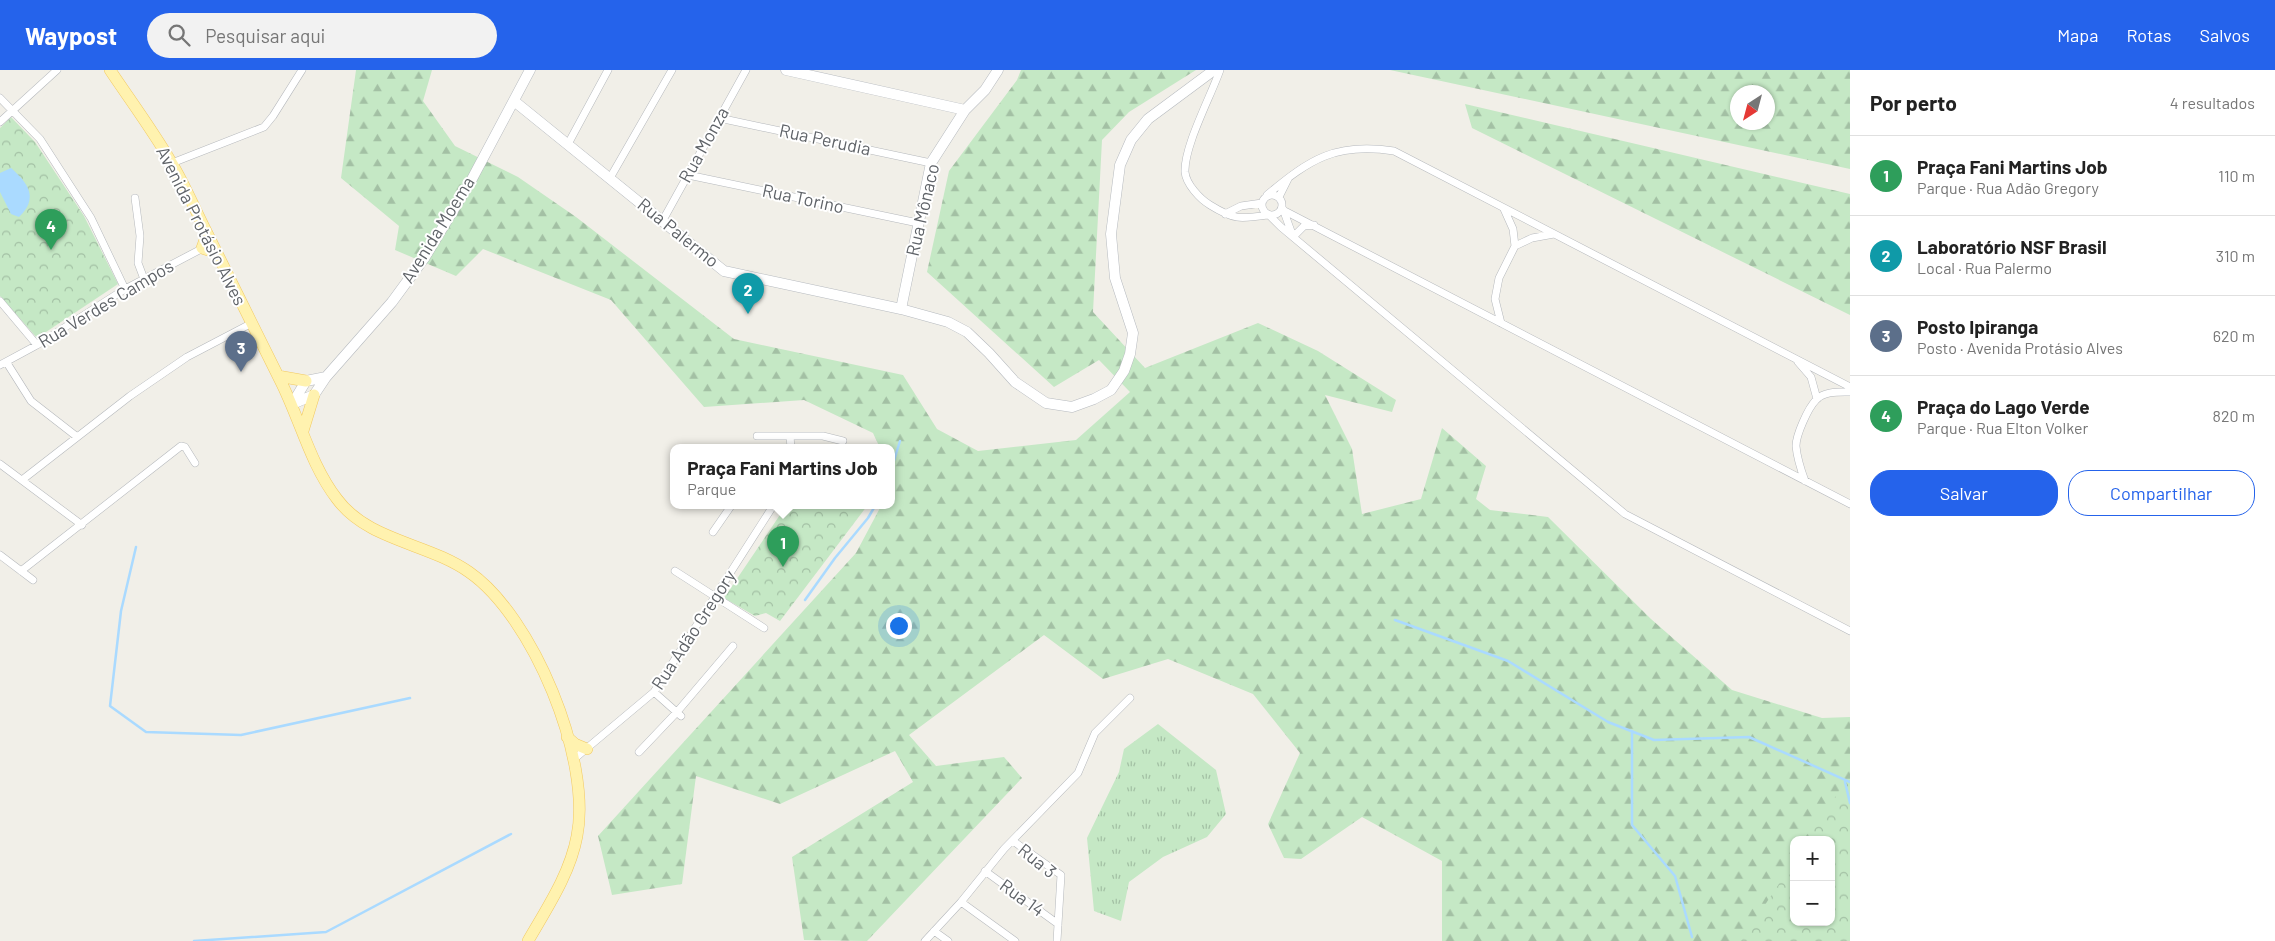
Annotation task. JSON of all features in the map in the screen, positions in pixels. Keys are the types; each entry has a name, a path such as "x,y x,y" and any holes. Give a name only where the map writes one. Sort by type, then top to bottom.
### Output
{"main road":[{"name":"Avenida Protásio Alves","path":"110,70 172,163 209,245 252,323 292,404 320,472 337,500 355,520 379,532 443,556 470,572 492,591 512,615 532,647 546,677 574,759 579,799 577,837 557,891 528,941"},
{"name":"Avenida Moema","path":"314,395 326,377 392,302 425,257 530,70"},
{"path":"786,70 965,110"},
{"name":"Rua Mônaco","path":"902,309 931,163 965,110 985,90 998,70"},
{"name":"Rua Palermo","path":"514,101 724,271 902,309 948,322 967,332 1015,382 1046,403 1072,407 1111,390 1124,371 1130,354 1133,333 1115,278 1111,234 1120,165 1131,140 1148,119 1214,70"},
{"path":"278,376 306,381 326,377"},
{"path":"292,404 306,381"},
{"path":"292,404 314,395"},
{"path":"303,431 314,395"},
{"path":"567,737 575,744 587,749"}],"street":[{"path":"0,122 57,70"},
{"path":"172,163 264,127 302,70"},
{"path":"568,144 608,70"},
{"path":"610,178 672,70"},
{"name":"Rua Monza","path":"663,220 746,70"},
{"path":"1220,70 1192,141 1185,173 1198,198 1225,214 1241,219 1279,213 1283,208"},
{"path":"0,98 40,140 91,218 125,289"},
{"name":"Rua Perudia","path":"719,118 931,163"},
{"path":"1850,387 1394,151 1369,147 1342,150 1316,158 1289,177 1267,196 1262,203 1262,210 1277,224 1293,235 1625,514 1850,631"},
{"name":"Rua Torino","path":"688,175 918,223"},
{"path":"1279,197 1289,177"},
{"path":"1267,196 1273,194 1279,197 1293,235"},
{"path":"134,198 140,236 138,263 144,279"},
{"path":"1225,214 1241,206 1262,203"},
{"path":"1283,208 1850,504"},
{"path":"1501,323 1495,299 1499,278 1515,246 1513,229 1504,209"},
{"path":"1293,235 1304,226 1314,225"},
{"path":"1515,246 1532,238 1554,234"},
{"name":"Rua Verdes Campos","path":"4,364 38,345 125,289 209,245"},
{"path":"0,301 38,345"},
{"path":"22,480 76,436 186,358 252,323"},
{"path":"1795,359 1811,377 1817,399"},
{"path":"4,364 31,401 76,436"},
{"path":"1805,481 1798,459 1796,444 1801,427 1817,399 1832,392 1850,392"},
{"path":"757,436 823,436 843,441"},
{"path":"790,436 791,444"},
{"path":"21,571 181,446 185,447 195,463"},
{"path":"0,464 82,525"},
{"path":"713,532 728,509"},
{"name":"Rua Adão Gregory","path":"574,759 654,692 771,509"},
{"path":"0,555 33,580"},
{"path":"675,571 764,628"},
{"path":"639,752 679,714 733,646"},
{"path":"654,692 679,714"},
{"path":"925,941 961,902 985,871 1078,773 1096,734 1130,698"},
{"name":"Rua 3","path":"1013,841 1061,875 1057,941"},
{"name":"Rua 14","path":"985,871 1058,924"},
{"path":"961,902 1015,941"},
{"path":"934,931 948,941"}],"green space":[{"path":"356,70 432,70 423,101 455,146 518,177 576,217 734,339 903,375 937,429 978,451 1076,440 1130,392 1099,360 1054,387 927,272 949,171 1017,80 1021,70 1196,70 1129,112 1102,140 1093,312 1145,368 1258,323 1318,351 1396,400 1392,412 1325,395 1352,449 1362,514 1421,499 1442,428 1486,466 1476,499 1490,510 1548,517 1651,619 1732,690 1822,718 1850,717 1850,941 1442,941 1442,861 1362,817 1301,859 1284,858 1268,824 1300,753 1253,694 1168,659 1103,679 1044,635 909,735 936,766 1004,757 1022,778 867,941 804,940 792,857 913,782 895,751 780,804 696,776 682,884 612,895 598,836 856,553 879,509 895,509 895,444 878,444 873,433 804,400 704,407 611,300 483,249 456,276 395,250 399,226 341,178"},
{"path":"1390,70 1850,70 1850,169"},
{"path":"1465,104 1850,194 1850,315 1472,128"},
{"path":"11,117 35,142 84,216 118,284 37,338 0,296 0,128"},
{"path":"784,509 865,509 780,621 766,613 755,616 724,598"},
{"path":"1158,724 1216,770 1226,814 1207,837 1163,857 1129,882 1121,921 1094,911 1087,838 1119,772 1124,749"},
{"path":"1845,782 1850,782 1850,941 1741,941 1790,867 1790,926 1835,926 1835,836 1810,836"}],"water":[{"path":"11,168 26,185 30,197 29,203 19,217 11,214 0,192 0,173"}],"waterway":[{"path":"895,457 900,441"},
{"path":"805,600 873,509"},
{"path":"136,547 121,611 110,706 146,732 241,735 410,698"},
{"path":"1395,620 1508,661 1608,722 1654,740 1749,737 1850,782"},
{"path":"1632,731 1632,825 1675,876 1692,937"},
{"path":"1845,782 1850,803"},
{"path":"194,941 326,932 511,834"}],"place":[{"name":"Praça do Lago Verde","path":"51,250"},
{"name":"Laboratório NSF Brasil","path":"748,314"},
{"name":"Posto Ipiranga","path":"241,372"},
{"name":"Praça Fani Martins Job","path":"783,567"}]}
